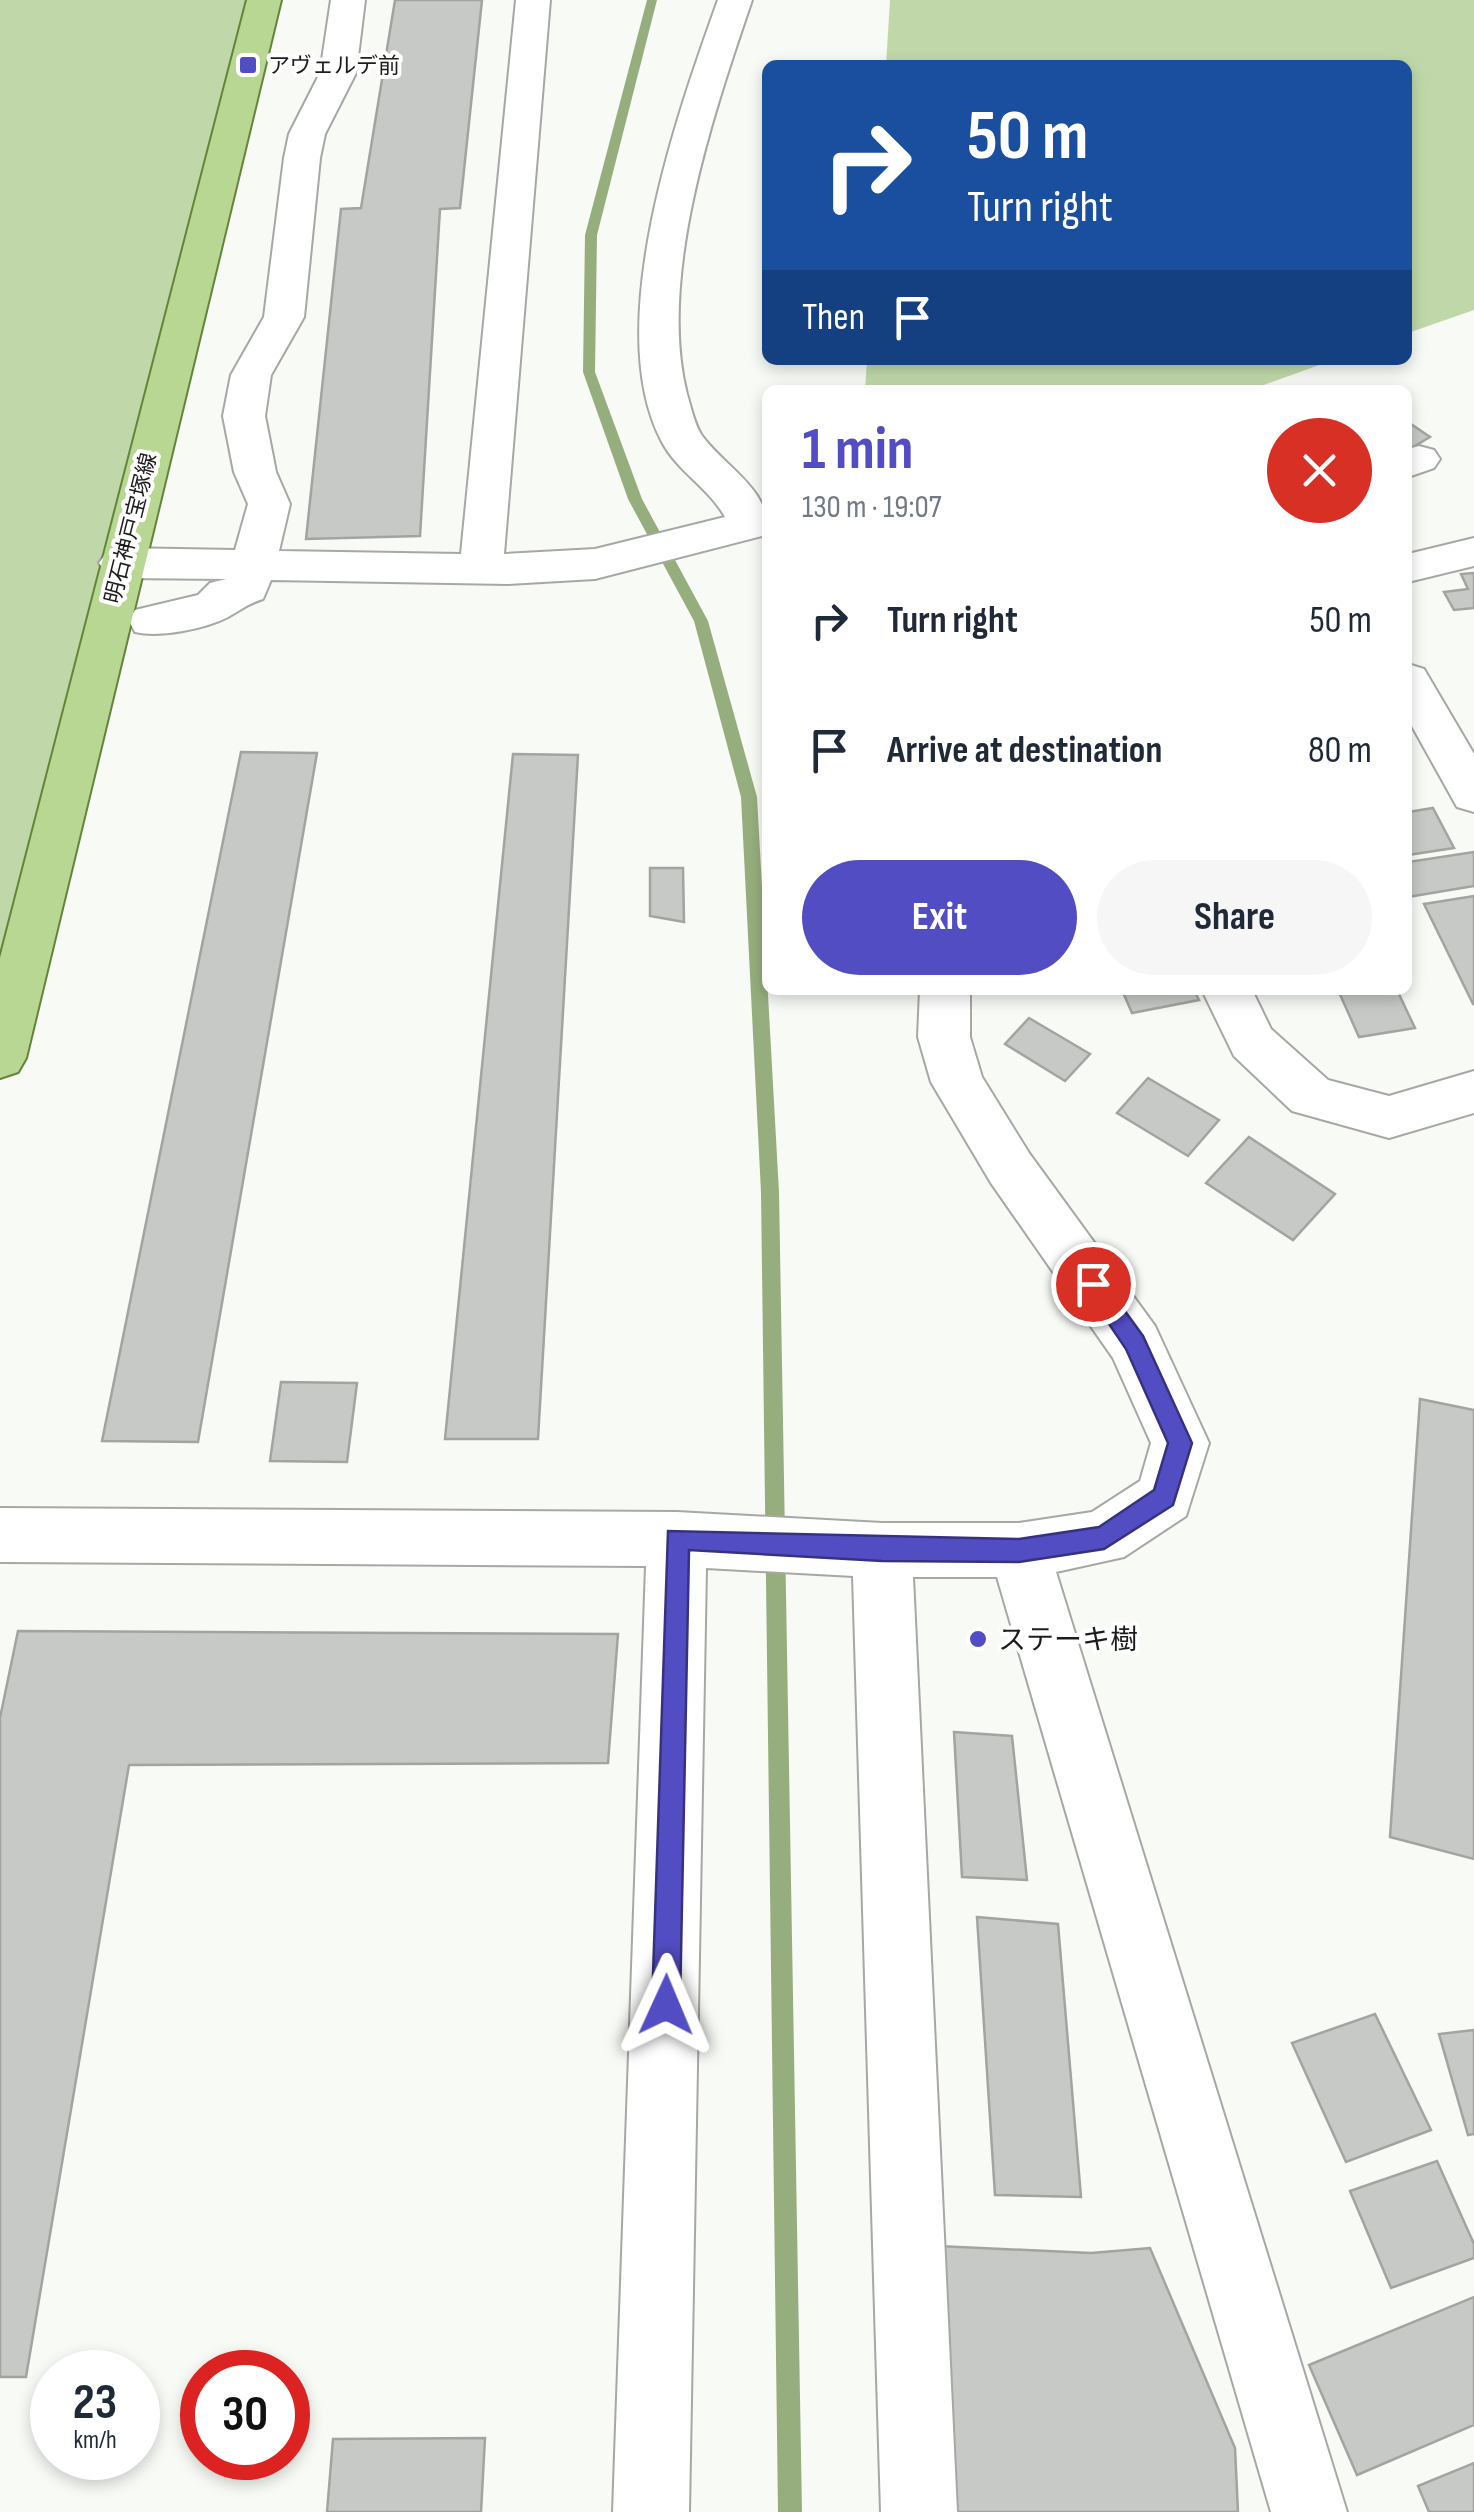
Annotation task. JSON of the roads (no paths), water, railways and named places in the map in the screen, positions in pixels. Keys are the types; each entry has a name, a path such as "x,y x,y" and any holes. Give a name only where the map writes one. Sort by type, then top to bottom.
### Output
{"main road":[{"name":"明石神戸宝塚線","path":"0,1058 264,0"}],"street":[{"path":"151,621 213,606 226,594 247,589 268,504 256,472 244,416 246,402 252,375 284,317 302,158 307,134 338,74 348,0"},
{"path":"481,569 533,0"},
{"path":"121,563 481,569 596,564 752,524 730,488 681,440 666,391 658,298 697,108 735,0"},
{"path":"1412,567 1474,552"},
{"path":"1412,687 1474,795"},
{"path":"0,1535 684,1539 882,1550 1019,1550 1104,1538 1165,1497 1180,1443 1135,1343 1010,1168 957,1082 944,1037 945,995"},
{"path":"1229,995 1252,1042 1311,1096 1389,1117 1474,1092"},
{"path":"651,2512 684,1539"},
{"path":"882,1550 919,2512"},
{"path":"1019,1550 1308,2512"}],"waterway":[{"path":"652,0 591,235 589,372 635,499 701,621 749,797 770,1192 790,2512"}],"place":[{"name":"アヴェルデ前","path":"248,65"},
{"name":"ステーキ樹","path":"978,1639"}]}
